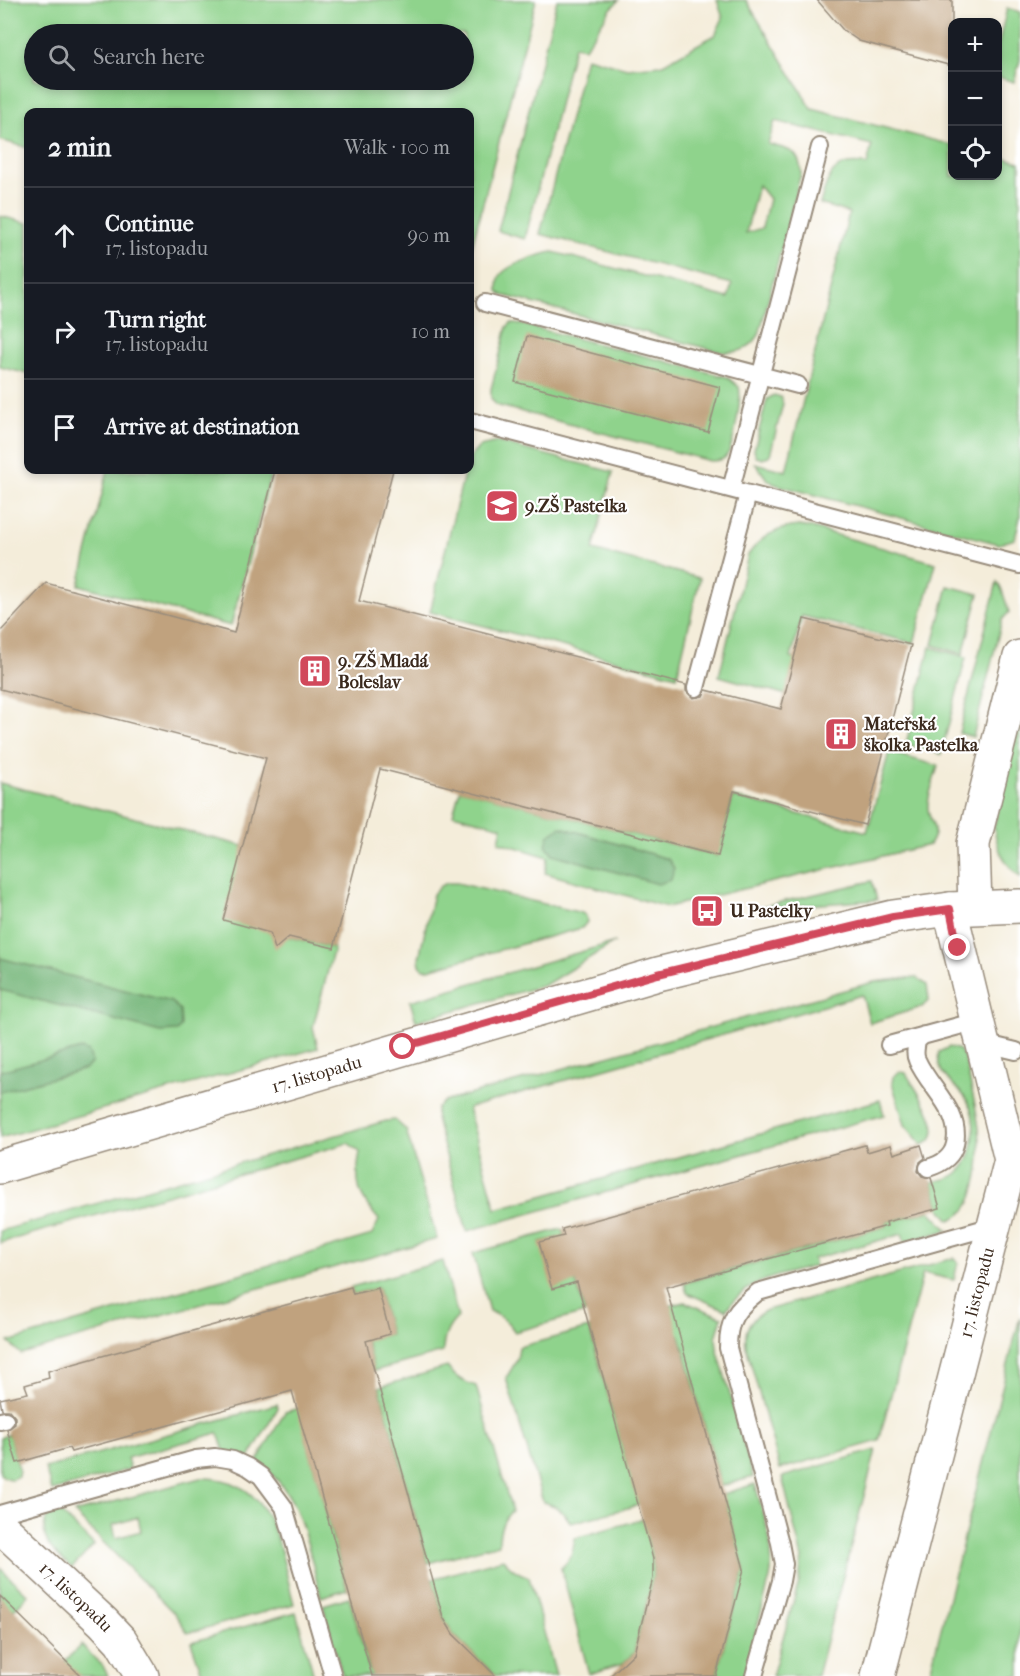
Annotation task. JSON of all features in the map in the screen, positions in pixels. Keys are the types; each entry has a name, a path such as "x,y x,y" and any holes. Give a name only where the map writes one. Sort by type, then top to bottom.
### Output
{"street":[{"name":"17. listopadu","path":"878,1676 993,1226 1016,1161 980,1032 962,908 973,844 1020,657"},
{"name":"17. listopadu","path":"0,1167 658,974 893,917 962,908 1020,906"},
{"name":"17. listopadu","path":"0,1526 104,1622 121,1641 142,1676"}],"lane":[{"path":"696,687 739,492 760,376 820,147"},
{"path":"485,303 798,386"},
{"path":"474,422 1020,565"},
{"path":"889,1045 924,1035 980,1032 1016,1052"},
{"path":"924,1035 917,1041 916,1058 949,1110 955,1124 956,1137 954,1149 947,1158 939,1165 928,1168"},
{"path":"754,1676 784,1564 775,1521 728,1348 728,1331 732,1317 758,1292 993,1226"},
{"path":"0,1514 196,1459 214,1457 233,1460 261,1476 284,1507 333,1676"}],"green space":[{"path":"0,0 536,0 474,238 474,108 24,108 24,147 0,140"},
{"path":"557,0 619,0 585,48 574,46 525,239 498,231"},
{"path":"717,0 746,0 812,109 948,144 948,180 1002,180 1002,157 1020,162 1020,517 1015,539 999,544 774,484 766,478 755,463 786,471 849,213 820,204 826,185 834,171 846,164 867,165 872,145 775,121 768,144 792,152 798,159 801,173 759,335 743,350 721,352 502,295 498,291 500,276 509,268 553,252 728,298 732,284 540,234 586,57 627,68 661,65 715,35 723,18","holes":["758,185 769,199 762,228 746,233"]},
{"path":"1007,8 1020,12 1020,60 1014,82 1002,78 1002,29"},
{"path":"0,216 24,222 24,373 0,367"},
{"path":"511,323 727,377 739,387 740,393 735,432 730,450 721,460 710,461 496,405 491,398 491,389 507,327"},
{"path":"774,395 781,397 783,404 770,455 763,459 756,457 754,450 767,399"},
{"path":"497,442 613,472 593,550 700,578 677,676 430,612 464,474 474,474 474,453 480,446"},
{"path":"107,474 271,474 231,626 79,585"},
{"path":"799,526 936,563 914,643 802,616 791,658 804,661 794,697 719,676 748,555 770,534"},
{"path":"997,582 1009,612 1002,620 973,737 959,733"},
{"path":"948,586 979,594 963,654 933,645"},
{"path":"930,647 966,657 941,754 906,744"},
{"path":"1020,719 1020,877 1002,855 994,827"},
{"path":"889,752 938,766 928,804 934,830 929,845 667,907 545,873 548,857 499,842 502,827 453,814 460,789 717,856 733,797 867,832"},
{"path":"0,783 243,846 289,937 334,948 313,1027 318,1048 0,1138"},
{"path":"561,827 668,859 674,868 671,880 658,884 553,854 546,845 549,835"},
{"path":"872,881 877,900 751,909"},
{"path":"457,883 582,913 586,916 587,922 582,928 423,969 419,958 433,894 440,886"},
{"path":"615,942 545,985 416,1021 410,1001"},
{"path":"0,958 171,1002 180,1010 181,1026 177,1031 160,1032 0,990"},
{"path":"916,977 927,985 929,1000 922,1007 870,1023 862,995 468,1108 496,1209 880,1100 884,1115 467,1231 436,1119 436,1109 443,1102 874,982"},
{"path":"949,1047 960,1050 965,1060 980,1137 979,1168 970,1201 961,1214 950,1220 940,1208 932,1182 953,1176 962,1169 971,1151 974,1131 968,1102 943,1074 940,1067 939,1052"},
{"path":"81,1049 89,1052 92,1062 86,1069 0,1092 0,1071"},
{"path":"899,1072 906,1073 933,1122 934,1132 931,1140 922,1145 905,1125 892,1083 893,1077"},
{"path":"395,1120 406,1130 437,1239 21,1354 8,1342 372,1235 379,1220 366,1204 359,1189 357,1173 360,1152 348,1143 0,1243 0,1231"},
{"path":"930,1211 948,1230 905,1242 902,1234 813,1259 815,1266 755,1285 735,1299 726,1310 687,1293 684,1283 887,1226 886,1222"},
{"path":"562,1229 564,1236 540,1242 576,1282 585,1313 515,1332 504,1319 489,1311 473,1253"},
{"path":"954,1258 958,1262 954,1280 923,1273 879,1441 780,1469 746,1346 747,1329 752,1320 767,1310"},
{"path":"443,1261 458,1317 446,1333 443,1352 374,1371 366,1340 390,1334 378,1288 353,1294 351,1287"},
{"path":"685,1302 722,1317 716,1338 717,1348 753,1477 721,1486 680,1336 660,1308"},
{"path":"1020,1317 1020,1676 929,1676"},
{"path":"589,1328 639,1505 571,1523 559,1510 543,1502 506,1378 517,1360 519,1347"},
{"path":"447,1367 460,1379 476,1386 512,1511 502,1526 499,1544 428,1563 379,1387"},
{"path":"277,1404 278,1408 249,1458 224,1451 218,1433 127,1458 130,1469 52,1491 45,1468"},
{"path":"307,1406 306,1438 347,1589 321,1597 307,1541 293,1504 284,1488 256,1463 285,1412"},
{"path":"9,1434 19,1469 18,1476 11,1479 0,1474 0,1438"},
{"path":"876,1450 817,1676 772,1676 799,1582 802,1558 782,1477"},
{"path":"200,1478 225,1480 244,1489 258,1502 269,1519 277,1539 294,1604 188,1633 175,1614 74,1513","holes":["138,1517 141,1531 116,1538 113,1525"]},
{"path":"755,1484 770,1542 770,1578 744,1676 716,1676 744,1569 723,1494"},
{"path":"57,1509 94,1545 72,1568 52,1549 45,1537 47,1518"},
{"path":"643,1519 653,1559 653,1578 634,1653 622,1664 589,1674 561,1568 571,1555 575,1538"},
{"path":"503,1559 514,1570 529,1577 556,1676 496,1676 453,1634 443,1617 432,1579"},
{"path":"0,1568 28,1595 14,1610 0,1607"},
{"path":"349,1597 370,1671 375,1676 343,1676 340,1668 323,1605"},
{"path":"296,1612 314,1676 203,1676 191,1642"},
{"path":"81,1645 103,1666 108,1676 71,1676 60,1666"}],"building":[{"path":"817,0 952,0 952,18 948,18 948,65 859,41 843,30"},
{"path":"527,336 720,387 708,432 515,382"},
{"name":"9. ZŠ Mladá Boleslav","path":"274,474 392,474 359,601 686,685 686,691 693,698 703,696 706,690 781,709 804,619 911,645 865,825 734,791 718,856 380,769 334,948 289,937 275,949 270,933 223,920 266,758 0,689 0,632 46,583 234,633"},
{"path":"865,1145 867,1152 891,1145 894,1154 921,1145 925,1158 920,1162 918,1171 922,1176 931,1178 940,1208 886,1222 887,1226 666,1287 744,1569 716,1676 610,1676 634,1653 653,1578 653,1559 577,1282 552,1289 539,1242 564,1236 562,1229"},
{"path":"351,1287 353,1294 378,1288 390,1334 366,1341 443,1617 453,1634 496,1676 372,1676 292,1391 71,1452 69,1448 17,1463 7,1430 15,1424 15,1417 9,1410 2,1410 0,1399 28,1393 25,1385 49,1378 48,1371"},
{"path":"0,1596 81,1676 0,1676"}],"place":[{"name":"9.ZŠ Pastelka","path":"502,506"},
{"name":"9. ZŠ Mladá Boleslav","path":"315,671"},
{"name":"Mateřská školka Pastelka","path":"841,734"},
{"name":"U Pastelky","path":"707,911"}],"route":[{"path":"403,1047 658,974 893,917 950,909 958,948"}]}
